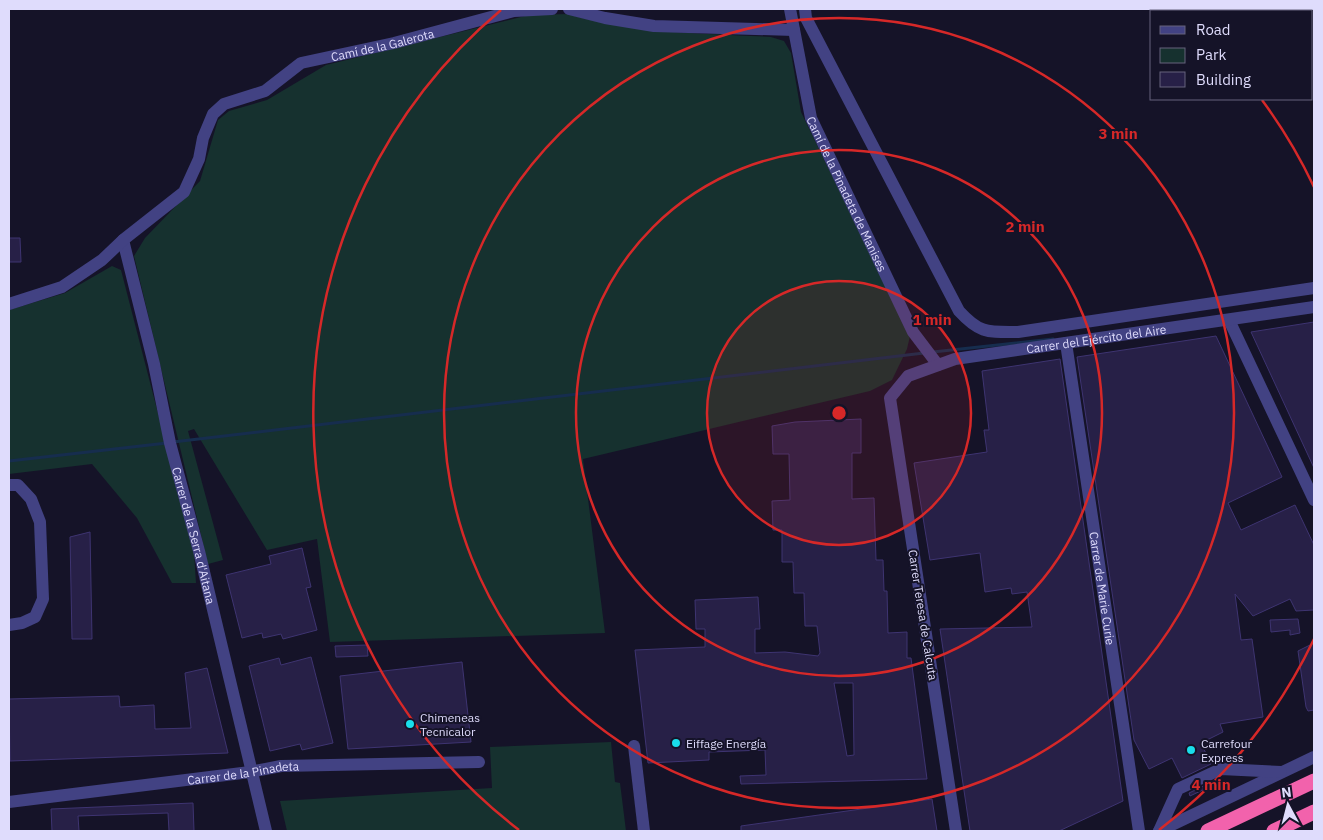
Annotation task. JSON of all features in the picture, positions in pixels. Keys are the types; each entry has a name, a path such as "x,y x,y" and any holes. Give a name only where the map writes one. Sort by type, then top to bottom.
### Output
{"highway":[{"path":"1208,831 1314,781"},
{"path":"1274,831 1314,812"}],"street":[{"name":"Camí de la Galerota","path":"123,240 184,192 200,159 204,138 213,114 224,104 265,91 301,63 394,43 514,11 552,9"},
{"path":"568,9 605,18 654,26 794,30"},
{"name":"Camí de la Pinadeta de Manises","path":"790,9 811,118 913,332 938,364"},
{"path":"805,9 806,18 959,311 973,326 990,332 1018,332 1314,288"},
{"path":"9,304 62,287 102,260 123,240"},
{"name":"Carrer de la Serra d'Aitana","path":"123,240 250,772 266,831"},
{"name":"Carrer del Ejército del Aire","path":"890,398 908,376 955,359 1314,307"},
{"path":"1229,320 1314,500"},
{"name":"Carrer de Marie Curie","path":"1066,343 1139,831"},
{"name":"Carrer Teresa de Calcuta","path":"890,398 956,831"},
{"path":"9,485 18,484 30,499 40,522 43,599 35,617 22,624 9,625"},
{"path":"634,746 644,831"},
{"path":"1159,831 1314,757"},
{"name":"Carrer de la Pinadeta","path":"9,802 250,772 281,766 479,762"},
{"path":"1159,831 1178,789 1221,769 1283,772"}],"green space":[{"path":"568,14 593,21 643,29 771,37 784,41 791,53 801,112 910,336 907,349 892,380 870,391 583,459 605,633 330,642 317,539 267,550 194,429 188,431 223,560 208,564 134,256 145,238 200,181 218,120 229,111 267,100 326,65 529,15"},
{"path":"112,266 121,270 194,553 196,583 172,583 137,518 92,464 9,474 9,310 65,293"},
{"path":"611,742 615,782 620,783 626,831 287,831 280,801 492,788 490,747"}],"building":[{"path":"9,238 20,238 21,262 9,262"},
{"path":"1314,322 1314,468 1251,332"},
{"path":"1216,336 1282,477 1228,503 1241,530 1295,505 1314,545 1314,610 1296,611 1290,599 1253,616 1235,594 1241,640 1252,639 1263,717 1220,724 1223,732 1201,743 1211,764 1182,778 1172,758 1149,769 1134,740 1077,357"},
{"path":"1060,359 1123,801 1059,831 970,831 940,629 1032,627 1027,592 1012,594 1011,588 985,592 980,553 930,560 914,463 987,452 984,430 989,430 982,371"},
{"path":"861,419 861,453 852,453 852,499 874,498 876,560 883,560 884,591 887,591 888,633 907,632 907,658 911,658 927,779 741,784 740,776 766,775 765,750 709,752 709,760 648,763 635,650 705,647 705,629 696,629 695,600 758,597 760,629 755,629 755,653 785,652 818,656 820,653 817,626 805,626 804,593 794,593 793,562 782,562 782,530 773,530 772,501 790,500 789,454 773,454 772,426 795,422","holes":["834,683 853,683 854,755 847,756"]},
{"path":"90,532 92,639 72,639 70,537"},
{"path":"302,548 311,587 306,588 317,630 283,639 281,634 263,638 262,633 242,638 226,575 271,564 269,556"},
{"path":"1298,619 1300,633 1290,635 1290,630 1271,632 1270,620"},
{"path":"1314,643 1314,710 1308,711 1298,651"},
{"path":"367,645 368,656 336,657 335,646"},
{"path":"311,657 333,743 302,750 300,744 270,751 249,666 279,658 281,665"},
{"path":"462,662 471,742 348,749 340,676"},
{"path":"207,668 228,753 10,761 9,699 119,696 120,707 154,705 155,729 191,728 185,673"},
{"path":"1218,779 1220,782 1190,796 1189,793"},
{"path":"932,799 937,831 741,831 741,826"},
{"path":"193,803 194,831 169,831 168,813 78,816 79,831 52,831 51,809"}],"waterway":[{"path":"933,352 1053,339"},
{"path":"173,442 924,353"},
{"path":"9,461 167,443"}],"place":[{"name":"Chimeneas Tecnicalor","path":"410,724"},
{"name":"Eiffage Energía","path":"676,743"},
{"name":"Carrefour Express","path":"1191,750"}]}
